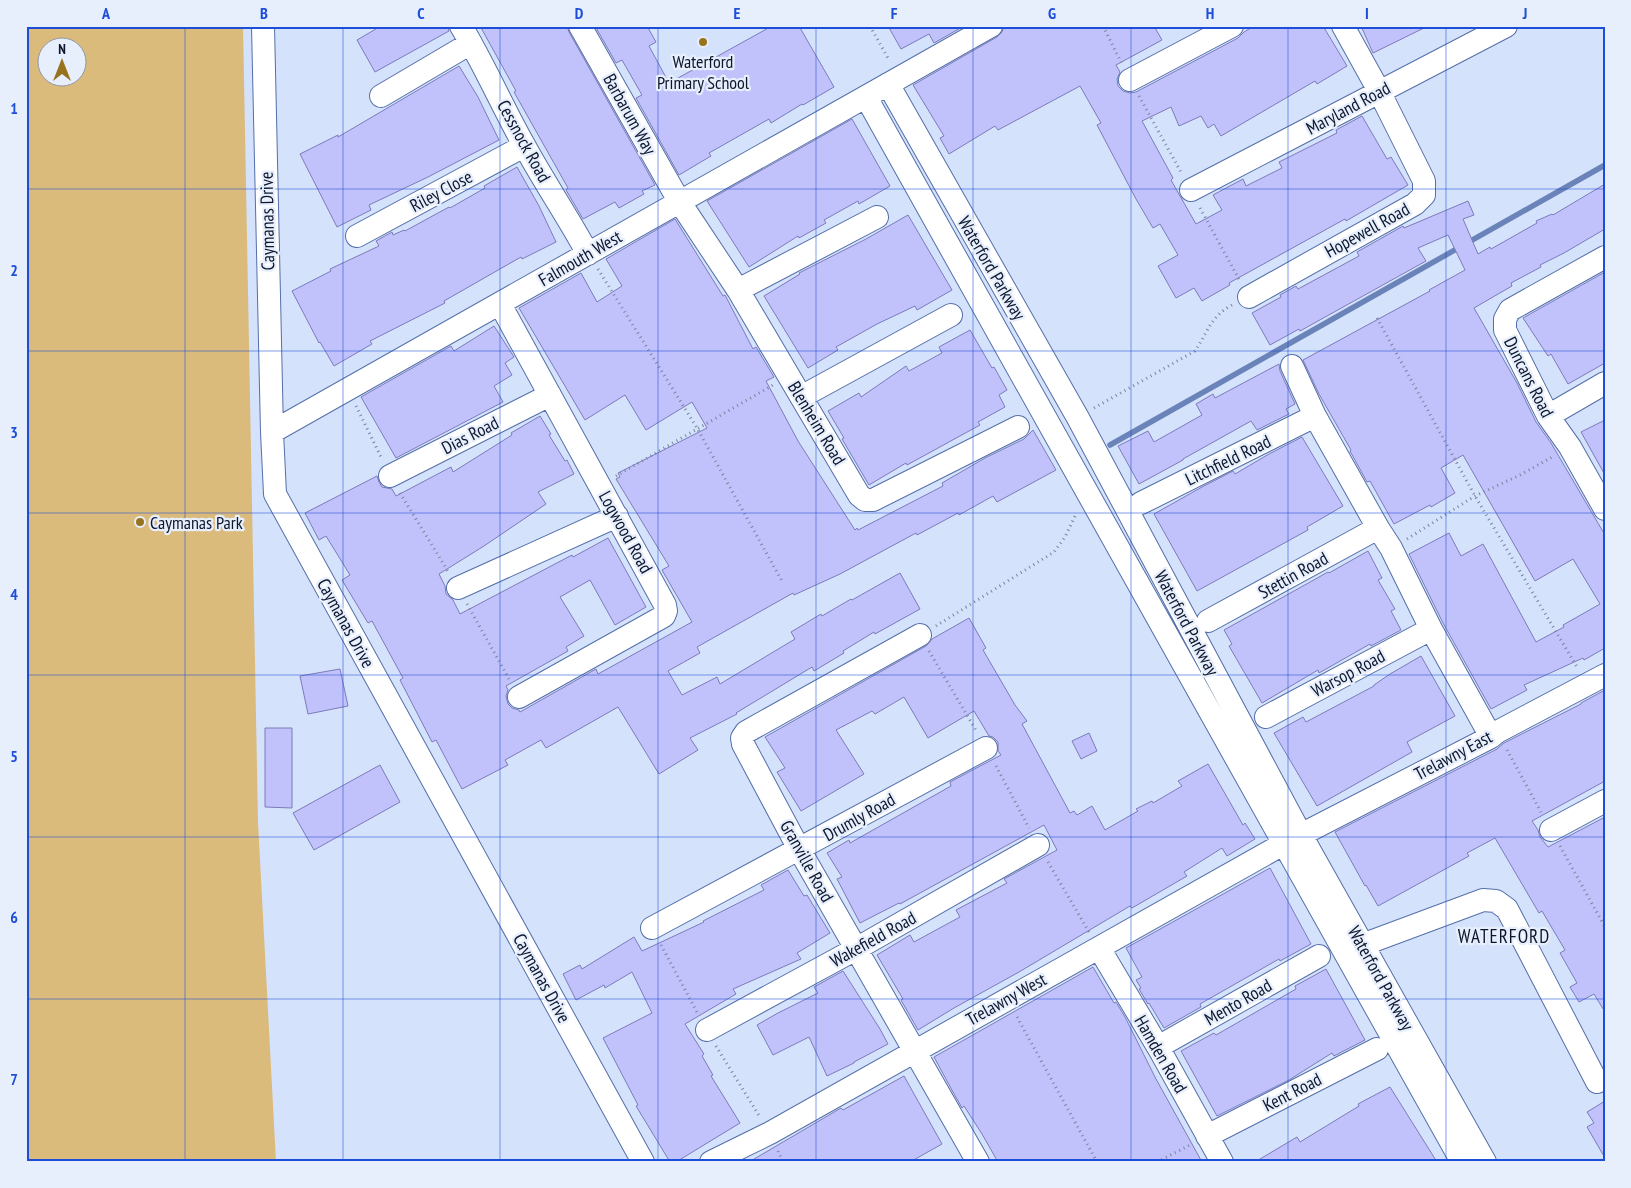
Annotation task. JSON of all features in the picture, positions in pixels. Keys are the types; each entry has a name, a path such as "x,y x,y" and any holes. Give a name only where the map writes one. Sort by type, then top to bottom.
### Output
{"street":[{"name":"Caymanas Drive","path":"263,26 275,494 643,1162"},
{"name":"Barbarum Way","path":"580,26 679,201"},
{"name":"Falmouth West","path":"272,432 991,26"},
{"path":"1130,80 1232,26"},
{"name":"Hopewell Road","path":"1249,297 1415,204 1424,195 1424,181 1379,91 1343,26"},
{"name":"Maryland Road","path":"1191,190 1506,26"},
{"path":"381,96 466,35"},
{"name":"Cessnock Road","path":"466,35 524,146 567,215 588,254"},
{"name":"Waterford Parkway","path":"894,81 1078,418 1293,839 1462,1162"},
{"name":"Waterford Parkway","path":"866,97 1087,490 1293,839 1362,944 1485,1162"},
{"name":"Riley Close","path":"357,236 524,146"},
{"name":"Blenheim Road","path":"679,201 738,290 860,495 865,500 873,500 1018,427"},
{"path":"738,290 877,217"},
{"name":"Duncans Road","path":"1605,257 1510,310 1505,319 1505,330 1548,416 1570,447 1605,509"},
{"name":"Logwood Road","path":"500,304 617,516 666,610 664,616 519,697"},
{"path":"802,397 951,315"},
{"path":"1292,366 1315,416 1391,548 1431,629 1491,737"},
{"path":"1548,416 1605,383"},
{"name":"Dias Road","path":"390,476 550,395"},
{"name":"Litchfield Road","path":"1141,503 1315,416"},
{"path":"458,588 617,516"},
{"name":"Stettin Road","path":"1208,622 1378,528"},
{"name":"Warsop Road","path":"1266,717 1431,629"},
{"name":"Granville Road","path":"920,635 746,732 742,738 743,744 799,849 978,1162"},
{"name":"Trelawny East","path":"1293,839 1491,737 1596,679"},
{"name":"Drumly Road","path":"652,928 986,748"},
{"path":"1551,830 1605,800"},
{"name":"Trelawny West","path":"711,1162 770,1133 914,1050 1293,839"},
{"name":"Wakefield Road","path":"707,1030 856,949 1038,845"},
{"path":"1362,944 1483,900 1496,901 1507,909 1597,1082"},
{"name":"Hamden Road","path":"1099,948 1158,1047 1222,1162"},
{"name":"Mento Road","path":"1158,1047 1319,956"},
{"name":"Kent Road","path":"1207,1136 1377,1049"}],"path":[{"path":"870,26 894,81"},
{"path":"1078,418 1195,351 1205,337 1211,322 1224,309 1249,297 1130,80 1103,26"},
{"path":"588,254 697,428 783,583"},
{"path":"1377,318 1475,496 1596,679"},
{"path":"600,486 789,376"},
{"path":"349,389 390,476 458,588 519,697"},
{"path":"1391,548 1475,496 1520,475 1570,447"},
{"path":"1087,490 1064,537 1054,552 920,635 986,748 1038,845 1099,948"},
{"path":"1007,999 1096,1162"},
{"path":"1157,1162 1207,1136"}],"shaded area":[{"name":"Caymanas Park","path":"26,26 243,26 258,822 276,1162 26,1162"}],"building":[{"path":"381,26 448,26 449,31 375,72 357,40"},
{"path":"480,26 567,26 655,185 642,191 644,194 619,208 615,202 583,219"},
{"path":"595,26 647,26 656,42 649,46 669,83 772,26 799,26 834,87 771,123 769,119 709,153 711,156 679,175 636,98 642,95 622,60 616,63"},
{"path":"888,26 964,26 934,43 929,34 901,49"},
{"path":"1004,26 1154,26 1162,40 1116,65 1120,72 1117,79 1118,86 1123,91 1130,93 1136,92 1238,38 1254,26 1323,26 1347,66 1317,84 1315,81 1221,136 1214,124 1208,128 1201,116 1179,126 1171,107 1142,121 1173,178 1171,180 1196,224 1222,210 1213,195 1243,179 1246,186 1282,168 1279,162 1337,133 1336,130 1362,116 1387,159 1391,157 1408,185 1346,221 1345,219 1229,283 1230,285 1202,301 1194,288 1176,298 1158,266 1178,255 1160,224 1153,228 1136,199 1097,125 1101,123 1080,86 998,130 995,126 949,154 940,138 944,136 913,85 997,37 1002,32"},
{"path":"1361,26 1428,26 1373,53"},
{"path":"459,66 478,97 499,140 369,205 371,210 337,227 300,154 338,135 338,137"},
{"path":"852,119 890,186 859,204 858,201 824,220 826,223 799,238 798,236 749,267 707,201"},
{"path":"517,167 539,206 556,242 522,259 521,257 444,301 445,303 370,341 372,344 334,366 319,343 292,291 331,271 330,269 379,246 376,241 392,232 393,235 405,231 450,208"},
{"path":"1605,184 1605,229 1540,265 1541,267 1511,283 1512,286 1474,308 1517,383 1536,422 1551,443 1605,535 1605,648 1584,660 1583,658 1524,685 1527,690 1491,709 1443,623 1409,554 1449,533 1461,556 1483,544 1536,642 1600,604 1573,559 1535,581 1463,455 1441,468 1455,493 1431,507 1430,505 1394,524 1370,481 1367,482 1319,394 1303,360 1465,270 1448,235 1418,248 1426,261 1300,331 1299,329 1270,345 1252,313 1281,297 1280,295 1296,286 1298,289 1359,256 1357,252 1403,226 1404,228 1468,201 1474,215 1463,219 1478,254 1490,247 1491,249 1537,223 1536,221 1553,215"},
{"path":"908,215 952,290 917,310 915,306 877,324 836,347 838,350 808,368 764,296 799,273"},
{"path":"675,219 723,296 725,295 753,349 756,347 774,377 766,381 798,441 855,530 943,486 942,483 985,458 1024,439 1033,430 1056,470 997,502 993,496 959,515 958,513 917,535 916,533 840,574 794,595 793,593 697,647 700,653 668,671 682,695 717,677 720,684 795,639 791,632 821,614 822,616 900,573 920,609 875,634 874,632 814,671 812,667 737,714 690,738 698,750 659,774 618,707 546,748 541,740 505,760 508,765 462,789 436,740 432,742 400,680 403,678 372,621 368,623 342,580 350,575 326,536 319,540 305,513 377,476 382,487 392,489 396,496 451,467 453,472 540,416 551,434 549,435 565,461 567,460 574,474 538,492 546,504 439,574 445,586 446,594 453,600 460,614 608,538 646,607 615,625 590,580 560,597 584,636 566,647 568,651 506,686 508,690 506,696 508,704 520,712 596,669 598,674 692,622 662,570 669,566 616,479 620,477 618,473 707,428 692,402 646,430 625,395 585,420 519,308 581,273 597,302 622,286 606,259"},
{"path":"1605,272 1605,363 1568,384 1551,354 1548,356 1523,318"},
{"path":"494,326 514,357 505,363 512,375 494,386 503,402 396,458 361,397 451,346 454,351"},
{"path":"970,330 1007,390 999,395 1005,407 978,422 980,425 907,465 906,463 869,485 828,411 859,393 861,397 906,366 909,371 942,353 939,347"},
{"path":"1279,364 1280,371 1295,404 1286,409 1289,414 1257,430 1251,421 1139,484 1118,446 1148,431 1154,442 1202,415 1196,404 1213,394 1215,398"},
{"path":"1605,420 1605,475 1581,432"},
{"path":"1302,437 1343,506 1307,527 1308,530 1197,591 1154,514 1233,471 1235,474"},
{"path":"1368,551 1382,578 1378,580 1395,609 1391,611 1401,630 1371,646 1370,644 1319,673 1318,670 1262,703 1229,646 1232,644 1224,630"},
{"path":"969,618 986,648 983,650 1015,705 1027,721 1022,724 1070,813 1074,811 1077,815 1092,806 1105,830 1138,811 1136,809 1152,801 1153,803 1182,786 1178,781 1208,764 1243,825 1245,823 1255,839 1227,856 1222,848 1184,872 1187,876 1132,908 1130,906 918,1030 901,1000 903,999 877,955 910,935 914,942 960,917 956,910 1007,883 1004,879 1057,850 1044,825 900,904 860,923 837,879 842,877 827,853 849,840 850,843 951,786 950,782 1001,755 998,751 998,742 989,736 974,711 928,738 904,697 875,714 872,711 836,730 864,774 801,811 777,772 785,768 765,737 926,646 932,639"},
{"path":"1421,656 1455,716 1407,742 1412,752 1317,806 1274,733 1303,717 1306,722 1374,686 1390,674"},
{"path":"340,669 348,706 308,714 300,676"},
{"path":"1605,690 1605,781 1532,821 1540,837 1548,847 1605,817 1605,1012 1594,994 1579,1002 1570,987 1577,983 1560,953 1565,950 1542,911 1539,913 1495,838 1467,853 1469,856 1378,906 1335,832 1497,749 1504,743"},
{"path":"265,728 292,728 292,808 265,807"},
{"path":"1089,733 1097,751 1081,759 1072,741"},
{"path":"380,765 400,802 314,850 293,813"},
{"path":"1270,868 1311,944 1280,961 1279,959 1200,1004 1201,1007 1164,1028 1139,989 1141,988 1136,980 1142,977 1126,948"},
{"path":"788,870 804,896 807,895 830,933 797,953 801,959 733,989 736,994 685,1024 704,1054 702,1056 713,1075 711,1076 740,1123 676,1162 670,1162 636,1106 638,1105 603,1038 652,1013 632,972 605,988 604,985 576,1000 563,974 580,965 582,969 634,937 642,951 704,922 764,890 761,885"},
{"path":"1093,967 1114,1003 1116,1002 1125,1017 1156,1079 1202,1162 998,1162 964,1106 962,1108 953,1092 934,1057"},
{"path":"1326,969 1365,1040 1334,1056 1332,1053 1289,1080 1217,1116 1181,1051 1214,1033 1216,1035 1296,989 1295,986"},
{"path":"843,971 888,1044 827,1076 809,1037 773,1055 757,1025 818,993 814,987"},
{"path":"904,1076 942,1144 910,1162 749,1162 841,1108 843,1110"},
{"path":"1390,1087 1437,1162 1255,1162 1297,1137 1300,1142 1359,1106 1358,1104"},
{"path":"1605,1101 1605,1158 1587,1127 1594,1123 1587,1112"}],"waterway":[{"path":"1110,445 1605,165"}],"place":[{"name":"Waterford Primary School","path":"703,42"},
{"name":"Caymanas Park","path":"140,522"}],"district":[{"name":"WATERFORD","path":"1504,936"}]}
